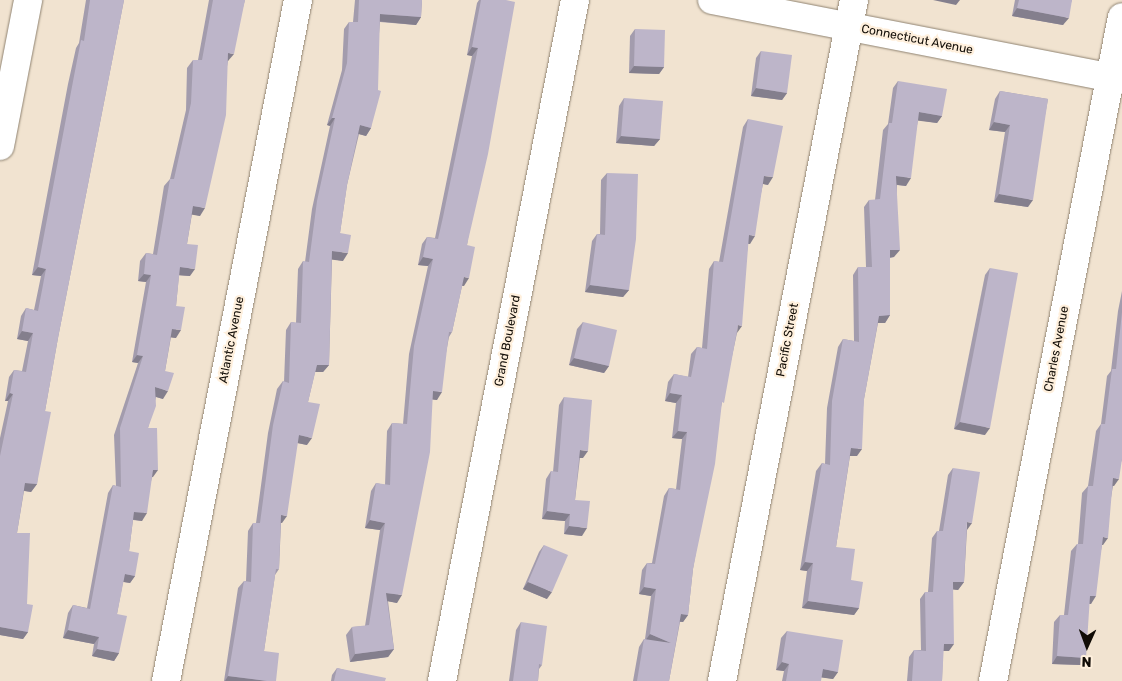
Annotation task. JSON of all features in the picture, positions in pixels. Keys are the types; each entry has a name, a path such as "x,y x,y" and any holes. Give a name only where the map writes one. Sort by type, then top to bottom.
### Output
{"street":[{"path":"0,146 28,0"},
{"name":"Atlantic Avenue","path":"166,681 298,0"},
{"name":"Grand Boulevard","path":"442,681 575,0"},
{"name":"Connecticut Avenue","path":"712,0 1116,79"},
{"name":"Pacific Street","path":"722,681 854,0"},
{"name":"Charles Avenue","path":"993,681 1116,79 1122,17"}],"building":[{"path":"90,0 124,0 58,338 45,411 51,412 37,484 25,483 17,533 30,533 27,604 33,605 28,632 0,627 0,456 13,394 10,393 14,370 26,372 33,333 22,331 26,308 38,311 46,269 38,267 81,40 84,41"},
{"path":"213,0 245,0 234,54 228,53 226,115 205,208 193,206 187,244 198,245 195,269 180,267 176,306 185,307 181,330 172,329 165,371 174,373 168,391 155,387 156,406 148,428 157,428 158,470 153,470 147,513 134,512 129,551 139,553 135,576 125,574 117,614 127,616 119,653 97,649 99,637 68,630 73,605 90,609 113,485 121,487 120,428 143,356 137,355 151,275 144,274 146,253 157,255 170,179 174,179 191,103 193,60 202,60"},
{"path":"359,0 422,0 421,17 380,14 378,90 381,91 371,128 360,125 347,185 340,233 351,235 348,253 332,251 329,365 317,365 308,402 320,404 312,438 299,435 287,516 281,515 279,569 276,569 264,651 279,653 276,681 228,676 244,581 251,582 253,523 260,523 273,425 283,381 289,383 291,322 301,323 303,261 309,262 317,201 335,118 332,118 347,63 349,22 358,22"},
{"path":"481,0 515,2 488,154 467,245 475,247 469,278 464,277 452,332 449,332 442,392 433,391 430,452 402,595 386,593 394,649 355,654 352,627 369,625 385,523 370,520 376,483 390,485 392,423 407,424 414,346 433,259 423,257 427,237 438,239 443,217 478,48 472,47"},
{"path":"1019,0 1072,0 1069,18 1017,8"},
{"path":"635,29 665,30 664,67 634,66"},
{"path":"761,51 792,55 787,93 756,88"},
{"path":"898,81 947,89 942,116 919,112 911,178 896,176 900,250 890,250 890,315 879,316 864,399 862,449 851,448 836,547 855,549 851,580 863,582 859,608 808,601 813,563 805,562 822,463 830,465 832,401 843,339 859,342 858,267 872,267 869,200 880,199 889,123 892,123"},
{"path":"1000,91 1048,99 1033,200 999,194 1010,125 994,122"},
{"path":"624,98 663,101 660,139 621,136"},
{"path":"748,119 783,126 773,177 764,176 755,236 749,235 742,326 738,325 724,403 722,402 715,464 693,569 688,615 681,614 669,681 637,681 644,639 671,643 650,634 656,589 644,587 647,563 655,564 669,488 680,490 687,432 678,431 682,395 670,393 674,374 691,377 697,347 707,349 714,261 723,262"},
{"path":"607,173 638,174 636,239 629,290 590,285 597,234 605,235"},
{"path":"990,268 1018,273 990,428 960,422"},
{"path":"1122,312 1122,459 1119,479 1113,478 1108,538 1103,537 1096,596 1090,596 1086,658 1057,656 1060,615 1068,615 1077,544 1083,544 1088,486 1093,486 1101,424 1105,424 1112,369 1116,369"},
{"path":"583,322 617,330 609,366 574,358"},
{"path":"564,397 592,400 588,451 580,450 575,500 590,501 587,528 569,526 570,514 547,511 551,471 558,472"},
{"path":"953,468 980,472 972,523 967,522 964,582 953,582 954,644 944,644 942,681 912,681 914,650 926,651 925,592 933,592 937,531 943,531"},
{"path":"544,545 568,555 552,592 528,582"},
{"path":"521,622 547,626 542,665 539,664 538,681 513,681"},
{"path":"787,631 843,640 838,672 823,669 821,681 786,681 789,664 782,662"},
{"path":"337,668 386,678 385,681 334,681"}]}
